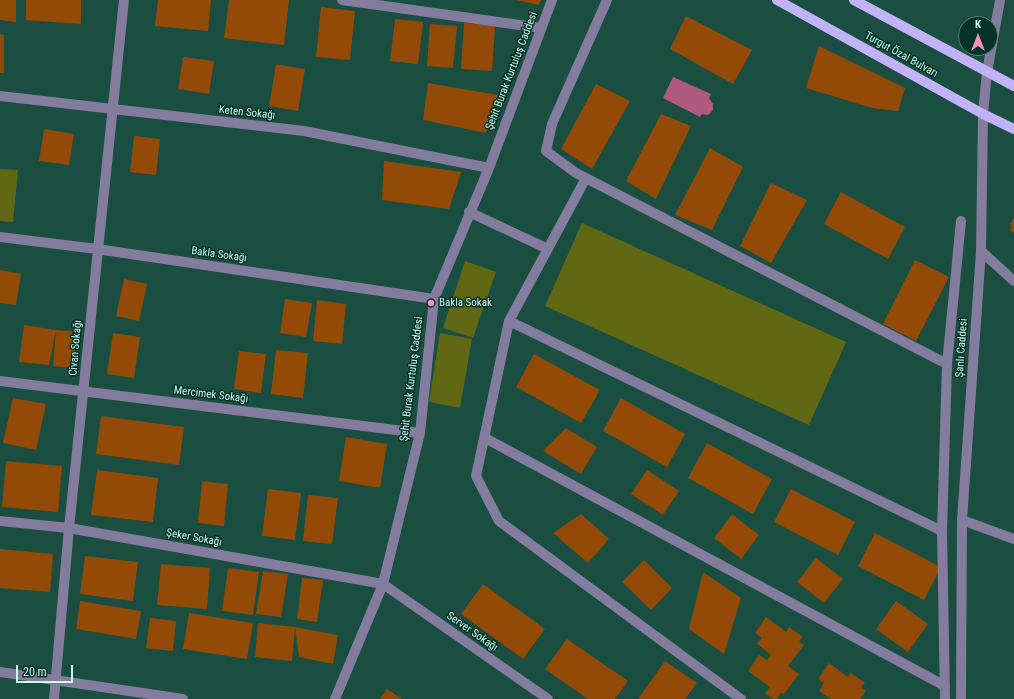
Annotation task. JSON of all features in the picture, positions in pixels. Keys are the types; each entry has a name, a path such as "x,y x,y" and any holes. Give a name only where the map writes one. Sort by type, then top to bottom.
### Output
{"main road":[{"name":"Turgut Özal Bulvarı","path":"777,0 983,114 1014,129"},
{"path":"854,0 1014,86"}],"street":[{"name":"Civan Sokağı","path":"54,699 57,680 69,528 124,0"},
{"path":"342,0 541,28"},
{"name":"Şehit Burak Kurtuluş Caddesi","path":"335,699 383,584 420,433 434,299 469,212 489,168 552,0"},
{"path":"607,0 552,124 546,151 586,178 946,364"},
{"name":"Şanlı Caddesi","path":"961,699 962,520 981,251 983,114 987,72 1000,0"},
{"name":"Keten Sokağı","path":"0,96 304,131 489,168"},
{"path":"586,178 509,321 476,476 499,521 741,699"},
{"path":"469,212 548,249"},
{"path":"945,699 942,531 946,364 961,221"},
{"name":"Bakla Sokağı","path":"0,237 97,249 434,299"},
{"path":"981,251 1014,281"},
{"path":"509,321 942,531"},
{"name":"Mercimek Sokağı","path":"0,381 420,433"},
{"path":"485,438 945,686"},
{"path":"962,520 1014,539"},
{"name":"Şeker Sokağı","path":"0,521 69,528 383,584"},
{"name":"Server Sokağı","path":"383,584 548,699"},
{"path":"0,672 183,699"}],"green space":[{"path":"0,169 18,170 13,222 0,221"},
{"path":"582,223 846,342 809,425 545,306"},
{"path":"465,261 496,272 473,338 443,328"},
{"path":"440,333 472,339 460,408 429,402"}],"shaded area":[{"path":"673,77 711,94 709,98 713,104 713,110 708,115 702,114 700,117 663,98"}],"building":[{"path":"0,0 16,0 16,22 0,20"},
{"path":"26,0 81,0 81,24 26,20"},
{"path":"158,0 211,0 208,31 155,26"},
{"path":"229,0 289,0 284,45 224,38"},
{"path":"516,0 541,0 539,5"},
{"path":"321,7 355,11 350,60 316,57"},
{"path":"686,16 752,50 733,84 670,49"},
{"path":"395,19 423,22 418,64 390,61"},
{"path":"464,23 495,26 492,71 461,69"},
{"path":"430,24 457,26 453,68 427,66"},
{"path":"0,34 4,35 4,73 0,73"},
{"path":"819,46 905,88 898,111 872,108 806,88"},
{"path":"183,57 214,61 209,94 178,89"},
{"path":"276,64 305,69 298,111 269,106"},
{"path":"428,83 498,95 486,133 423,120"},
{"path":"596,84 630,101 592,169 561,149"},
{"path":"661,114 691,126 656,199 626,181"},
{"path":"44,129 74,134 69,165 39,161"},
{"path":"134,136 160,139 156,175 130,172"},
{"path":"710,148 743,167 712,230 675,215"},
{"path":"384,161 461,172 449,209 382,200"},
{"path":"771,183 807,200 771,263 740,246"},
{"path":"841,192 905,227 888,259 824,224"},
{"path":"1014,218 1014,233 1010,230 1012,227 1010,224"},
{"path":"915,260 949,277 916,341 883,324"},
{"path":"0,270 21,274 16,305 0,303"},
{"path":"124,279 147,284 139,321 116,316"},
{"path":"285,299 312,303 306,337 280,333"},
{"path":"317,300 346,304 342,344 313,341"},
{"path":"24,325 56,330 49,365 19,362"},
{"path":"56,330 77,332 75,368 53,366"},
{"path":"113,333 140,337 134,378 107,374"},
{"path":"276,350 308,353 303,398 271,394"},
{"path":"239,351 266,354 261,393 234,389"},
{"path":"534,354 600,390 581,423 516,387"},
{"path":"13,398 46,404 36,450 3,443"},
{"path":"621,398 685,434 667,467 603,431"},
{"path":"101,416 184,427 179,465 96,454"},
{"path":"566,428 597,447 581,474 543,451"},
{"path":"346,437 387,444 380,488 339,481"},
{"path":"707,443 772,479 753,514 688,478"},
{"path":"6,461 62,466 58,512 2,507"},
{"path":"97,470 158,478 153,522 91,515"},
{"path":"647,470 679,491 663,515 631,494"},
{"path":"202,481 228,484 224,526 198,523"},
{"path":"268,489 301,493 295,540 262,536"},
{"path":"791,489 855,522 838,555 774,522"},
{"path":"308,495 338,498 332,544 303,541"},
{"path":"581,514 609,539 588,563 553,533"},
{"path":"732,514 759,535 741,559 714,538"},
{"path":"875,533 941,567 924,600 858,566"},
{"path":"0,549 53,554 50,592 0,588"},
{"path":"85,556 138,562 133,601 80,594"},
{"path":"816,558 843,579 824,603 797,582"},
{"path":"644,560 672,588 651,610 622,582"},
{"path":"161,564 210,568 207,609 157,605"},
{"path":"228,568 259,572 253,615 222,611"},
{"path":"263,571 288,574 281,617 256,614"},
{"path":"703,572 741,598 724,654 689,629"},
{"path":"302,578 323,580 317,622 297,619"},
{"path":"483,584 545,629 523,659 461,614"},
{"path":"80,601 141,611 136,639 76,629"},
{"path":"896,601 928,624 908,652 876,629"},
{"path":"189,613 253,623 247,659 183,649"},
{"path":"766,617 786,632 789,627 803,637 799,642 804,645 788,666 799,674 784,694 781,693 777,699 773,699 765,693 770,687 748,671 759,655 767,660 771,655 757,644 762,638 755,633"},
{"path":"150,618 176,621 173,651 146,648"},
{"path":"258,623 295,627 292,661 255,657"},
{"path":"295,627 338,635 333,664 299,657"},
{"path":"567,639 628,681 615,699 588,699 545,669"},
{"path":"665,661 697,683 685,699 638,699"},
{"path":"829,663 848,677 851,673 865,683 861,688 866,691 860,699 831,699 819,691 824,683 818,679"},
{"path":"387,689 402,699 380,699"}],"place":[{"name":"Bakla Sokak","path":"431,303"}]}
